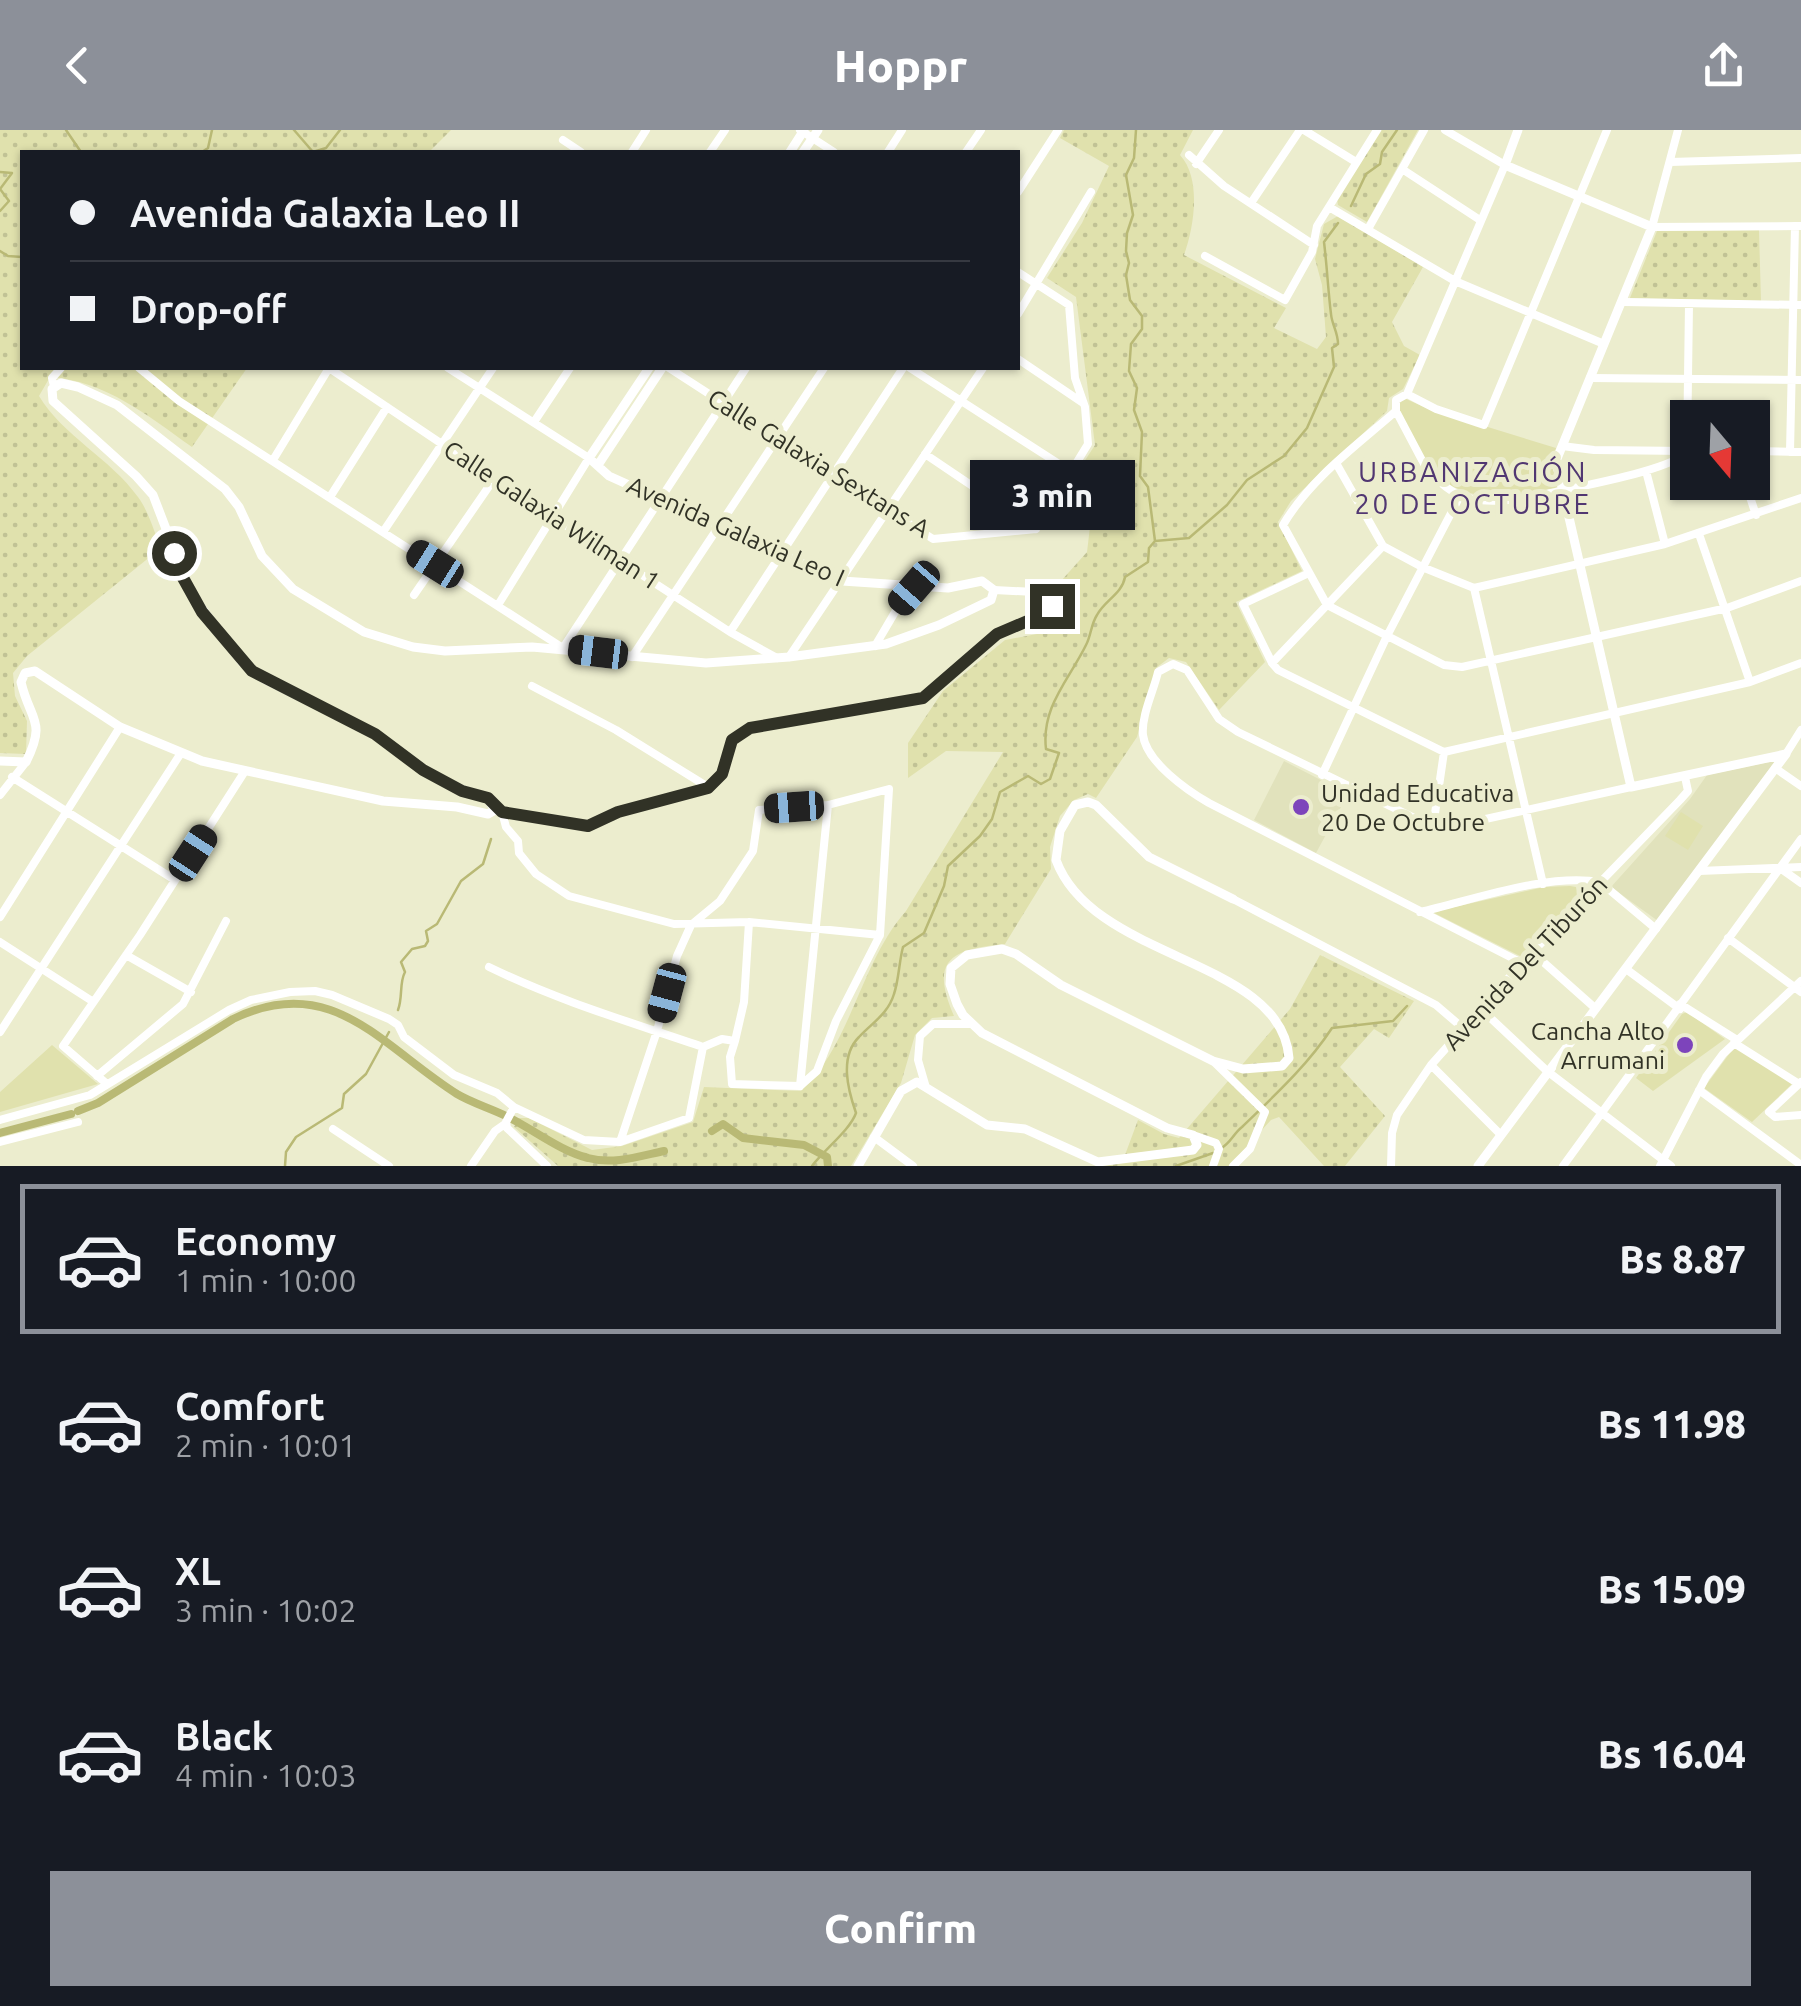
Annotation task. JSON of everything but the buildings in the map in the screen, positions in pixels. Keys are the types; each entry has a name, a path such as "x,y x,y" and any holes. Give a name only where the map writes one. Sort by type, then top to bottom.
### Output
{"street":[{"path":"1020,189 1056,134 1043,130"},
{"path":"1196,164 1219,130"},
{"path":"1251,203 1302,130 1356,162"},
{"path":"1205,256 1285,300 1314,245 1317,226 1376,130"},
{"path":"1368,229 1424,130"},
{"path":"1444,130 1504,165 1652,227 1798,226 1790,452"},
{"path":"1424,464 1396,412 1396,400 1407,394 1518,130"},
{"path":"1407,394 1484,426 1607,130"},
{"path":"1630,787 1556,461 1652,227 1678,130"},
{"path":"807,132 831,150"},
{"path":"563,140 578,150"},
{"path":"1189,155 1196,164 1314,245"},
{"path":"1670,162 1801,158"},
{"path":"1402,169 1480,220"},
{"path":"1020,311 1091,192"},
{"path":"1330,207 1456,282 1604,344"},
{"path":"925,454 1036,529 1088,444 1069,305 1020,273"},
{"path":"1624,302 1796,305"},
{"path":"1687,400 1689,304"},
{"path":"1020,360 1083,403"},
{"path":"59,370 52,378 53,400 153,496 191,594 242,662 264,679 375,734 423,770 462,791 488,798 518,841 519,853 551,886 570,896 674,924 748,922 880,936"},
{"path":"141,370 179,401 563,648"},
{"path":"274,460 328,370"},
{"name":"Calle Galaxia Wilman 1","path":"332,370 730,632 783,657"},
{"name":"Avenida Galaxia Leo I","path":"451,370 594,462 609,476 842,581 914,588 948,588 982,581 994,590"},
{"path":"384,532 491,370"},
{"path":"534,422 569,370"},
{"path":"594,462 648,370"},
{"path":"498,605 555,516 663,370"},
{"name":"Calle Galaxia Sextans A","path":"668,370 933,539 1036,529"},
{"path":"563,648 745,370"},
{"path":"632,657 823,370"},
{"path":"730,632 832,473 905,370"},
{"path":"909,370 1070,471"},
{"path":"783,657 842,581 981,370"},
{"path":"1590,378 1801,380"},
{"path":"0,795 26,762 37,740 36,716 21,682 30,671 120,727 245,772 395,802 488,814 499,809 588,826 618,812 708,788 722,774 732,740 750,728 923,698 997,634 1044,614 1052,606 1048,596 1034,592 994,590 986,604 875,646 706,663 563,648 446,652 413,647 364,632 279,577 262,556 233,498 178,450 99,395 67,383 54,386"},
{"path":"330,496 387,407"},
{"path":"1396,412 1336,463 1296,504 1283,525 1327,605 1444,665 1462,667 1596,639 1727,608 1801,581"},
{"path":"1562,446 1670,451"},
{"path":"1770,451 1801,452"},
{"path":"1533,497 1670,462"},
{"path":"1336,463 1383,546 1422,568 1474,588 1666,544 1801,498"},
{"path":"1646,471 1666,544"},
{"path":"1433,474 1444,487 1474,501 1519,498"},
{"path":"414,595 494,479"},
{"path":"1322,775 1387,636 1460,496"},
{"path":"1751,500 1756,515"},
{"path":"1699,534 1750,682"},
{"path":"1272,662 1383,546"},
{"path":"1309,573 1243,604 1278,670 1444,752 1750,682 1801,663"},
{"path":"875,646 914,588"},
{"path":"1474,588 1543,884"},
{"path":"1522,963 1209,803 1176,781 1149,750 1143,736 1158,672 1173,664 1182,666 1219,719 1238,732 1433,827 1449,827 1786,754"},
{"path":"532,686 616,730 708,788"},
{"path":"0,917 120,727"},
{"path":"1478,1166 1801,730"},
{"path":"0,1032 181,752"},
{"path":"1433,827 1444,752"},
{"path":"0,762 26,762"},
{"path":"1776,768 1801,786"},
{"path":"107,1084 63,1046 245,772"},
{"path":"12,776 175,880"},
{"name":"Avenida Del Tiburón","path":"1391,1166 1397,1115 1432,1066 1532,952 1688,791 1685,777"},
{"path":"620,1142 677,956 691,926 720,901 753,851 759,810 828,805 889,789 880,936 836,1020 817,1071 800,1086 732,1084 730,1057 744,1002 748,922"},
{"path":"800,1086 828,805"},
{"path":"1213,1166 1220,1149 1216,1144 1167,1128 992,1039 971,1024 953,993 952,968 967,955 1007,949 1061,985 1213,1061 1243,1070 1273,1069 1287,1063 1289,1052 1274,1020 1256,998 1122,932 1101,915 1059,868 1056,851 1060,831 1075,805 1096,805 1149,856 1436,1004 1464,1029"},
{"path":"1563,1166 1801,839"},
{"path":"1780,868 1801,883"},
{"path":"1699,871 1801,868"},
{"path":"1420,912 1543,884 1600,882 1656,928"},
{"path":"97,1076 183,1004 226,920"},
{"path":"1482,1010 1600,1114 1665,1164 1700,1090 1735,1041 1799,987 1728,938"},
{"path":"0,942 92,1000"},
{"path":"1532,952 1595,1008"},
{"path":"126,955 191,992"},
{"path":"490,967 538,991 702,1047 722,1039 736,1041"},
{"path":"1626,969 1800,1083 1769,1112 1775,1117 1801,1114"},
{"path":"0,1120 70,1102 229,1010 272,995 314,991 389,1019 404,1037 454,1075 498,1093 514,1107 584,1140 620,1142 688,1118 702,1047"},
{"path":"971,1024 933,1024 920,1036 918,1060 925,1084 951,1105 987,1125 1025,1129 1098,1162 1187,1152 1196,1144 1193,1134"},
{"path":"1213,1061 1264,1112 1250,1149 1233,1166"},
{"path":"1432,1066 1500,1134"},
{"path":"858,1166 900,1091 908,1085 925,1084"},
{"path":"1700,1090 1801,1164"},
{"path":"472,1166 514,1107"},
{"path":"0,1142 78,1122"},
{"path":"505,1123 510,1133 547,1166"},
{"path":"333,1129 389,1166"},
{"path":"874,1137 913,1166"}],"shaded area":[{"path":"0,130 451,130 431,150 20,150 20,370 246,370 192,447 108,393 50,377 39,396 61,423 127,483 148,516 161,548 27,656 13,673 15,696 27,721 26,754 0,753"},
{"path":"1064,130 1193,130 1180,155 1194,190 1191,231 1184,255 1286,308 1274,328 1317,349 1326,337 1322,285 1315,259 1324,224 1338,216 1423,267 1392,322 1404,346 1420,355 1403,389 1389,398 1387,411 1291,501 1278,522 1302,571 1236,602 1265,662 1219,710 1186,662 1169,658 1156,668 1137,737 1096,798 1088,794 1074,800 1060,816 1050,847 1051,869 1005,944 959,954 945,969 947,997 954,1016 932,1018 915,1035 901,1083 851,1166 558,1166 514,1127 519,1118 529,1118 592,1150 622,1146 693,1122 704,1087 801,1091 832,1050 877,954 1003,752 946,751 908,778 908,743 943,691 1005,640 1042,633 1058,624 1063,597 1052,591 1087,552 1092,510 1084,462 1095,445 1076,297 1047,278 1082,223 1109,166 1060,138"},
{"path":"1382,130 1418,130 1367,222 1338,205 1337,199"},
{"path":"1759,230 1761,301 1630,298 1657,231"},
{"path":"1404,398 1556,448 1552,465 1558,487 1508,497 1475,494 1444,481 1426,464 1412,440 1397,406"},
{"name":"Unidad Educativa 20 De Octubre","path":"1284,761 1348,794 1316,853 1254,820"},
{"path":"1775,761 1658,921 1611,887 1707,775"},
{"path":"1681,812 1703,826 1688,850 1665,836"},
{"path":"1544,887 1576,887 1579,897 1520,956 1432,912"},
{"path":"1320,955 1414,1001 1389,1038 1374,1029 1340,1067 1385,1116 1345,1166 1324,1166 1279,1117 1271,1120 1229,1166 1102,1166 1122,1163 1138,1120 1179,1138 1290,1009"},
{"path":"1687,1012 1725,1039 1653,1091 1636,1078"},
{"path":"52,1045 98,1084 0,1112 0,1092"},
{"path":"1735,1046 1792,1084 1752,1122 1704,1088"}],"waterway":[{"path":"66,130 80,150"},
{"path":"205,150 212,130"},
{"path":"294,130 311,150"},
{"path":"320,150 326,148 340,130"},
{"path":"812,1166 856,1113 848,1084 849,1054 891,1001 903,947 924,933 948,866 992,819 1000,792 1028,776 1041,784 1050,779 1059,753 1046,749 1052,707 1086,645 1097,615 1125,577 1148,562 1149,548 1155,541 1148,487 1140,476 1142,432 1134,410 1137,388 1129,371 1131,344 1142,329 1142,316 1130,300 1126,275 1127,233 1133,215 1126,175 1134,158 1136,130"},
{"path":"1351,206 1366,174 1380,164 1382,152 1397,130"},
{"path":"0,172 12,173 0,189 9,201 0,211"},
{"path":"1155,541 1189,538 1227,505 1247,480 1284,456 1307,428 1334,367 1332,348 1338,344 1324,242 1338,223"},
{"path":"0,251 20,257"},
{"path":"398,1010 405,972 401,962 412,949 425,946 426,931 437,924 461,881 483,864 491,839"},
{"path":"78,1111 98,1103 233,1019 268,1006 299,1004 327,1009 354,1020 457,1094 578,1155 617,1160 664,1151"},
{"path":"1220,1149 1290,1080 1332,1028 1393,1021 1407,1006"},
{"path":"285,1166 286,1152 296,1137 342,1108 344,1094 366,1074 389,1032"},
{"path":"0,1133 71,1114"},
{"path":"712,1131 723,1124 743,1138 804,1145 827,1157 828,1166"},
{"path":"1176,1166 1213,1153"}],"place":[{"name":"Unidad Educativa 20 De Octubre","path":"1301,807"},
{"name":"Cancha Alto Arrumani","path":"1685,1045"}],"district":[{"name":"URBANIZACIÓN 20 DE OCTUBRE","path":"1473,487"}],"route":[{"path":"174,553 202,612 242,662 264,679 375,734 423,770 462,791 488,798 502,812 588,826 618,812 708,788 722,774 732,740 750,728 923,698 997,634 1044,614 1052,606"}]}
